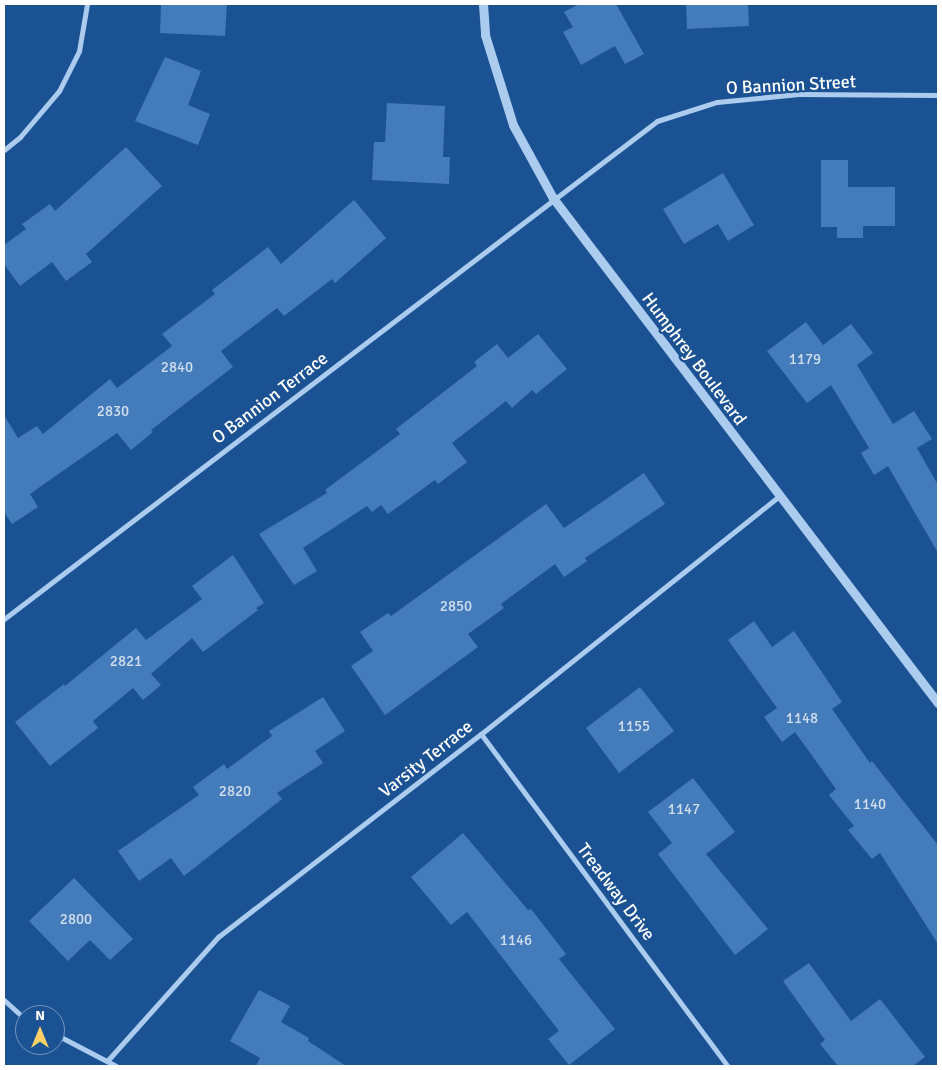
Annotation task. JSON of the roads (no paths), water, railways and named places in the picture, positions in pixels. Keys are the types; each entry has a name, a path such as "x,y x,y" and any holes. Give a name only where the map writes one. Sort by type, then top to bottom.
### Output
{"street":[{"path":"4,150 20,137 59,91 79,51 87,4"},
{"name":"Humphrey Boulevard","path":"483,4 485,35 513,125 553,198 778,497 938,703"},
{"name":"O Bannion Street","path":"553,198 657,121 717,102 799,94 938,95"},
{"name":"O Bannion Terrace","path":"4,619 553,198"},
{"name":"Varsity Terrace","path":"108,1060 218,937 482,734 778,497"},
{"name":"Treadway Drive","path":"482,734 728,1066"},
{"path":"4,1000 15,1010"},
{"path":"65,1039 108,1060 116,1066"}]}
